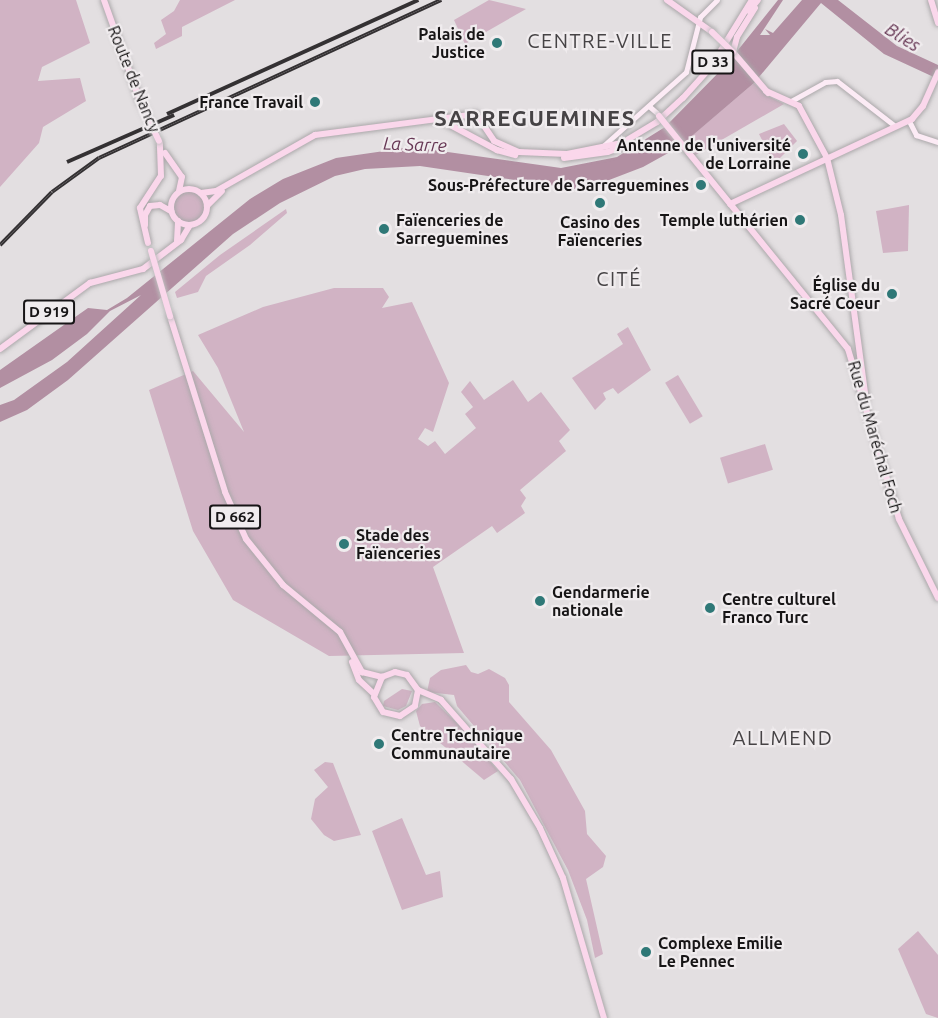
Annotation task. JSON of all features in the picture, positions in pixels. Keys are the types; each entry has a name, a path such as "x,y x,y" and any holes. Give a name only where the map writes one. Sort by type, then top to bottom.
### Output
{"main road":[{"name":"Route de Nancy","path":"104,0 140,101 167,157 182,177 179,191"},
{"path":"668,0 712,32 764,88 794,106 805,117"},
{"name":"D 33","path":"466,115 476,114 497,143 519,152 567,154 638,136 676,105 710,68 732,26 752,0"},
{"name":"D 33","path":"733,52 740,31 759,0"},
{"name":"D 33","path":"441,119 467,130 497,150 514,154 560,158 595,155 639,139 659,125 712,69 736,27 759,0"},
{"path":"932,0 938,23"},
{"path":"730,204 893,124 909,121 920,112 938,72"},
{"path":"764,88 798,105"},
{"name":"Rue du Maréchal Foch","path":"798,105 827,158 841,215 861,374 899,519 938,598"},
{"path":"141,221 142,211 150,202 173,197 179,191 193,189 201,193 213,193 315,135 466,115 467,130 481,123"},
{"name":"Rue du Maréchal Foch","path":"658,115 837,333 860,366"},
{"path":"141,221 141,205 163,171 160,142"},
{"name":"Route de Nancy","path":"167,157 193,189"},
{"path":"173,197 171,211 178,221 190,225 201,220 207,207 234,182"},
{"path":"201,193 207,207"},
{"name":"D 662","path":"148,243 144,220 148,209 156,204 171,211"},
{"name":"D 662","path":"141,221 225,492 246,539 283,585 335,627 362,672 382,676"},
{"path":"176,242 178,221"},
{"name":"D 919","path":"0,349 100,279 139,272 176,242 190,225"},
{"name":"D 662","path":"351,652 356,675 374,694"},
{"path":"445,705 429,699 416,703 404,715 389,716 378,707 374,694 382,676 403,673 418,690 445,705 500,765 540,828 568,892 604,1018"},
{"path":"416,703 418,690"}],"street":[{"path":"607,145 688,69 700,15 716,0"},
{"path":"791,101 831,80 893,124"},
{"path":"798,105 803,95"},
{"path":"650,107 658,115"},
{"path":"644,117 650,107"},
{"path":"909,121 916,135 938,142"}],"shaded area":[{"path":"0,0 76,0 90,43 42,67 38,81 80,78 86,101 43,127 39,143 0,187"},
{"path":"180,0 235,0 182,27 182,36 156,49 154,43 166,34 161,20 174,11"},
{"path":"489,0 526,9 465,44 454,20"},
{"path":"778,0 783,0 760,35 770,35 765,29 773,33 802,0 838,0 897,46 938,65 938,79 884,54 821,3 754,83 679,147 643,167 583,190 420,166 365,169 335,176 280,203 233,234 68,380 27,410 0,422 0,405 14,400 67,362 141,295 110,311 87,334 52,360 0,388 0,370 88,308 107,310 127,298 250,199 283,179 336,158 412,147 561,168 617,157 665,127 726,65"},
{"path":"754,83 766,95 784,104 692,157 681,145"},
{"path":"784,124 797,141 774,164 759,134"},
{"path":"189,191 200,196 205,207 200,218 189,223 178,218 173,207 178,196"},
{"path":"909,205 908,251 883,253 876,211"},
{"path":"286,209 287,213 250,245 206,276 198,292 177,298 175,292 220,255"},
{"path":"334,288 383,288 389,297 382,308 412,302 449,383 433,432 425,428 418,439 428,446 435,441 445,454 476,428 465,414 473,407 461,392 470,381 484,400 513,380 528,402 541,392 570,430 559,441 566,451 520,490 526,498 521,506 525,513 497,533 492,526 433,567 464,653 329,656 233,600 193,531 149,390 193,371 244,432 218,368 198,335 263,307"},
{"path":"628,327 651,370 618,394 613,388 603,393 606,399 595,410 572,378 623,344 617,334"},
{"path":"678,375 703,416 690,424 665,383"},
{"path":"765,444 773,470 728,484 720,458"},
{"path":"466,665 471,672 478,674 489,669 505,678 509,685 509,702 551,750 585,811 587,834 606,856 603,867 586,879 603,954 595,958 587,920 568,870 520,780 457,706 454,695 427,692 430,678 441,670"},
{"path":"402,689 412,691 406,706 398,710 383,706 384,701"},
{"path":"435,702 468,734 498,771 484,780 420,726 416,711 422,704"},
{"path":"325,762 333,763 361,835 334,841 324,835 311,819 315,799 328,787 314,770"},
{"path":"402,818 426,875 440,871 443,897 402,910 372,831"},
{"path":"918,931 938,955 938,1018 926,1014 898,949"}],"railway":[{"path":"167,114 418,0"},
{"path":"0,245 52,192 99,158 441,0"},
{"path":"67,162 174,115"}],"place":[{"name":"Palais de Justice","path":"497,43"},
{"name":"France Travail","path":"315,102"},
{"name":"Antenne de l'université de Lorraine","path":"803,154"},
{"name":"Sous-Préfecture de Sarreguemines","path":"701,185"},
{"name":"Casino des Faïenceries","path":"600,203"},
{"name":"Temple luthérien","path":"800,220"},
{"name":"Faïenceries de Sarreguemines","path":"384,229"},
{"name":"Église du Sacré Coeur","path":"892,294"},
{"name":"Stade des Faïenceries","path":"344,544"},
{"name":"Gendarmerie nationale","path":"540,601"},
{"name":"Centre culturel Franco Turc","path":"710,608"},
{"name":"Centre Technique Communautaire","path":"379,744"},
{"name":"Complexe Emilie Le Pennec","path":"646,952"}],"district":[{"name":"CENTRE-VILLE","path":"600,40"},
{"name":"SARREGUEMINES","path":"535,118"},
{"name":"CITÉ","path":"619,278"},
{"name":"ALLMEND","path":"783,737"}],"water label":[{"name":"Blies","path":"903,37"},
{"name":"La Sarre","path":"415,144"}]}
